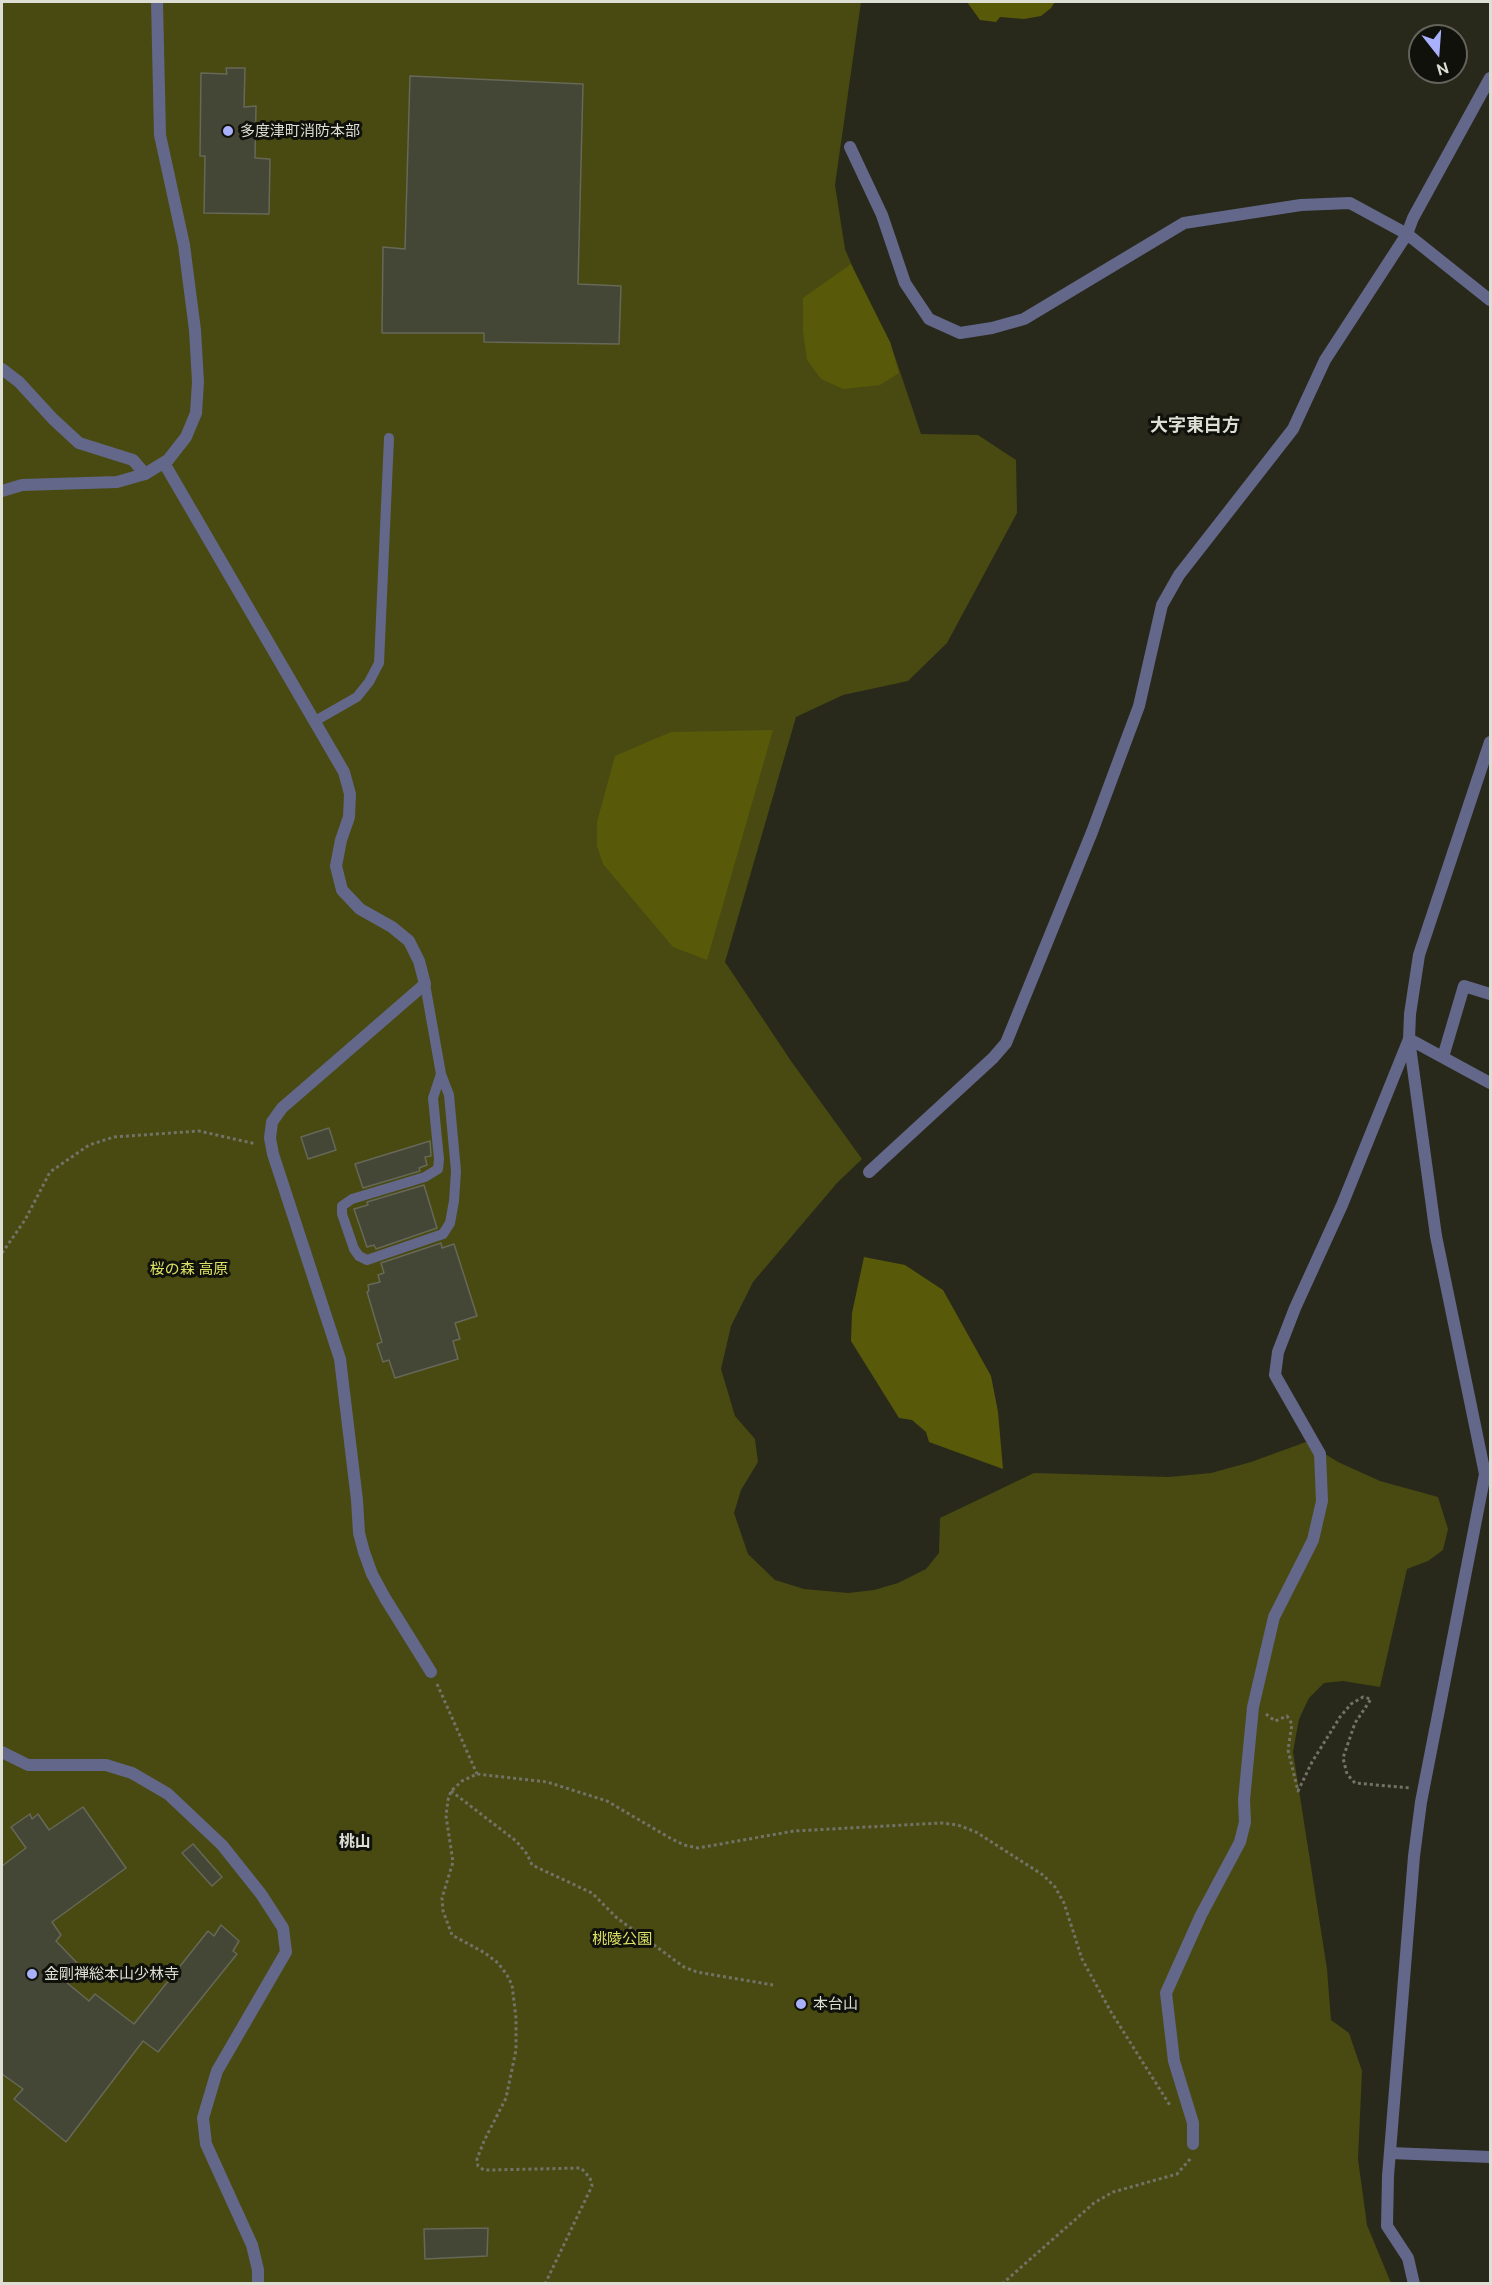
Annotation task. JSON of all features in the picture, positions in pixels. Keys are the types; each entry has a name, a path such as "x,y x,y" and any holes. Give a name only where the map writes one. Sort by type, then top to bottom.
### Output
{"street":[{"path":"2,491 22,485 117,482 145,474 164,463 186,437 196,413 198,382 195,330 184,245 160,135 157,2"},
{"path":"869,1172 993,1058 1006,1043 1092,832 1139,706 1162,605 1179,575 1293,429 1325,360 1407,234 1413,218 1491,78"},
{"path":"850,147 882,216 905,283 929,319 960,333 992,328 1024,319 1184,223 1301,205 1350,203 1407,234 1491,300"},
{"path":"2,369 19,382 79,443 133,460 145,474"},
{"path":"164,463 344,772 351,794 350,817 341,840 336,866 342,890 360,909 392,927 409,941 419,961 425,984 282,1107 272,1122 270,1137 340,1359 359,1533 364,1552 372,1574 385,1598 431,1672"},
{"path":"1414,2283 1408,2258 1387,2226 1390,2153 1414,1856 1424,1790 1488,1470 1436,1236 1408,1039 1419,955 1491,742"},
{"path":"1443,1057 1464,986 1491,994"},
{"path":"1408,1039 1491,1083"},
{"path":"1193,2144 1193,2123 1174,2061 1166,1993 1201,1915 1240,1842 1245,1822 1244,1800 1254,1701 1274,1617 1313,1540 1322,1501 1320,1454 1275,1375 1278,1352 1295,1308 1342,1205 1408,1039"},
{"path":"2,1752 28,1765 106,1765 132,1773 168,1794 222,1845 261,1894 283,1928 286,1952 217,2071 203,2118 206,2144 252,2245 258,2270 258,2283"},
{"path":"1390,2153 1491,2157"}],"lane":[{"path":"315,721 357,697 380,663 389,438"},
{"path":"425,984 441,1074 449,1095 456,1171 450,1222 442,1234 430,1240 367,1260 359,1256 354,1249 342,1206 352,1199 425,1177 438,1169 433,1098 441,1074"}],"path":[{"path":"2,1253 25,1220 50,1172 89,1144 114,1137 199,1131 272,1148"},
{"path":"431,1672 477,1774"},
{"path":"1254,1701 1275,1721 1287,1716 1292,1724 1288,1750 1298,1791 1312,1762 1340,1717 1351,1704 1363,1696 1371,1699 1355,1723 1343,1758 1347,1774 1355,1784 1424,1790"},
{"path":"545,2283 592,2186 590,2178 581,2168 568,2166 484,2170 478,2166 477,2159 484,2141 506,2098 516,2050 516,2018 512,1985 507,1975 498,1963 485,1953 452,1935 443,1911 442,1898 453,1862 446,1816 451,1791 462,1781 477,1774 547,1782 607,1801 670,1838 684,1845 698,1848 794,1831 941,1823 958,1825 976,1832 1043,1875 1055,1887 1064,1903 1082,1959 1111,2012 1173,2111"},
{"path":"451,1791 516,1841 527,1854 532,1865 592,1893 617,1918 684,1967 697,1972 773,1985"},
{"path":"1002,2283 1074,2220 1113,2192 1177,2174 1191,2160 1193,2144"}],"green space":[{"path":"2,2 861,2 835,185 845,249 863,292 890,342 921,434 978,435 1016,460 1017,513 947,643 908,681 843,695 796,717 725,962 791,1061 862,1159 837,1183 753,1282 731,1326 721,1369 735,1416 755,1439 758,1462 741,1490 734,1513 748,1554 775,1580 804,1589 848,1593 874,1590 898,1583 926,1569 939,1553 940,1518 1034,1473 1169,1477 1211,1473 1251,1462 1306,1442 1338,1462 1380,1481 1438,1497 1448,1529 1443,1550 1428,1561 1407,1569 1380,1687 1343,1681 1324,1683 1309,1698 1299,1719 1293,1752 1327,1969 1331,2020 1349,2033 1362,2071 1358,2159 1367,2225 1391,2283 2,2284"}],"shaded area":[{"path":"967,2 1055,2 1041,16 1024,19 1000,17 996,22 980,20"},
{"path":"851,264 890,342 899,373 880,385 843,389 821,379 807,360 803,331 803,298"},
{"path":"773,730 707,960 673,947 603,864 597,846 597,822 615,756 671,732"},
{"path":"864,1257 905,1265 943,1290 991,1376 998,1412 1003,1469 929,1442 926,1432 912,1420 899,1418 851,1341 852,1313"}],"building":[{"name":"多度津町消防本部","path":"226,68 245,68 244,107 256,106 255,158 270,159 269,214 204,213 205,156 200,156 201,73 227,74"},
{"path":"410,76 583,84 578,284 621,286 619,344 484,342 484,333 382,333 383,247 405,249"},
{"path":"329,1128 336,1150 308,1159 301,1137"},
{"path":"430,1141 431,1156 425,1157 427,1165 419,1168 420,1171 363,1188 355,1164"},
{"path":"424,1185 437,1228 376,1249 374,1245 367,1247 354,1209 368,1205 367,1202"},
{"path":"441,1243 442,1248 454,1244 477,1316 455,1323 460,1339 453,1341 458,1359 395,1378 389,1360 383,1362 377,1344 382,1342 367,1292 369,1291 368,1285 380,1282 378,1275 384,1273 381,1263"},
{"name":"金剛禅総本山少林寺","path":"83,1807 126,1868 52,1922 61,1935 56,1941 79,1965 66,1982 89,2001 95,1994 134,2024 208,1931 214,1936 221,1925 239,1941 233,1951 237,1954 158,2052 143,2041 66,2142 14,2099 23,2089 2,2074 2,1866 26,1848 11,1827 30,1814 32,1819 38,1814 49,1830"},
{"path":"193,1844 222,1877 212,1886 182,1853"},
{"path":"488,2228 487,2256 425,2259 424,2229"}],"place":[{"name":"多度津町消防本部","path":"228,131"},
{"name":"金剛禅総本山少林寺","path":"32,1974"},
{"name":"本台山","path":"801,2004"}],"district":[{"name":"大字東白方","path":"1195,425"},
{"name":"桃山","path":"355,1842"}],"park label":[{"name":"桜の森 高原","path":"189,1269"},
{"name":"桃陵公園","path":"622,1939"}]}
